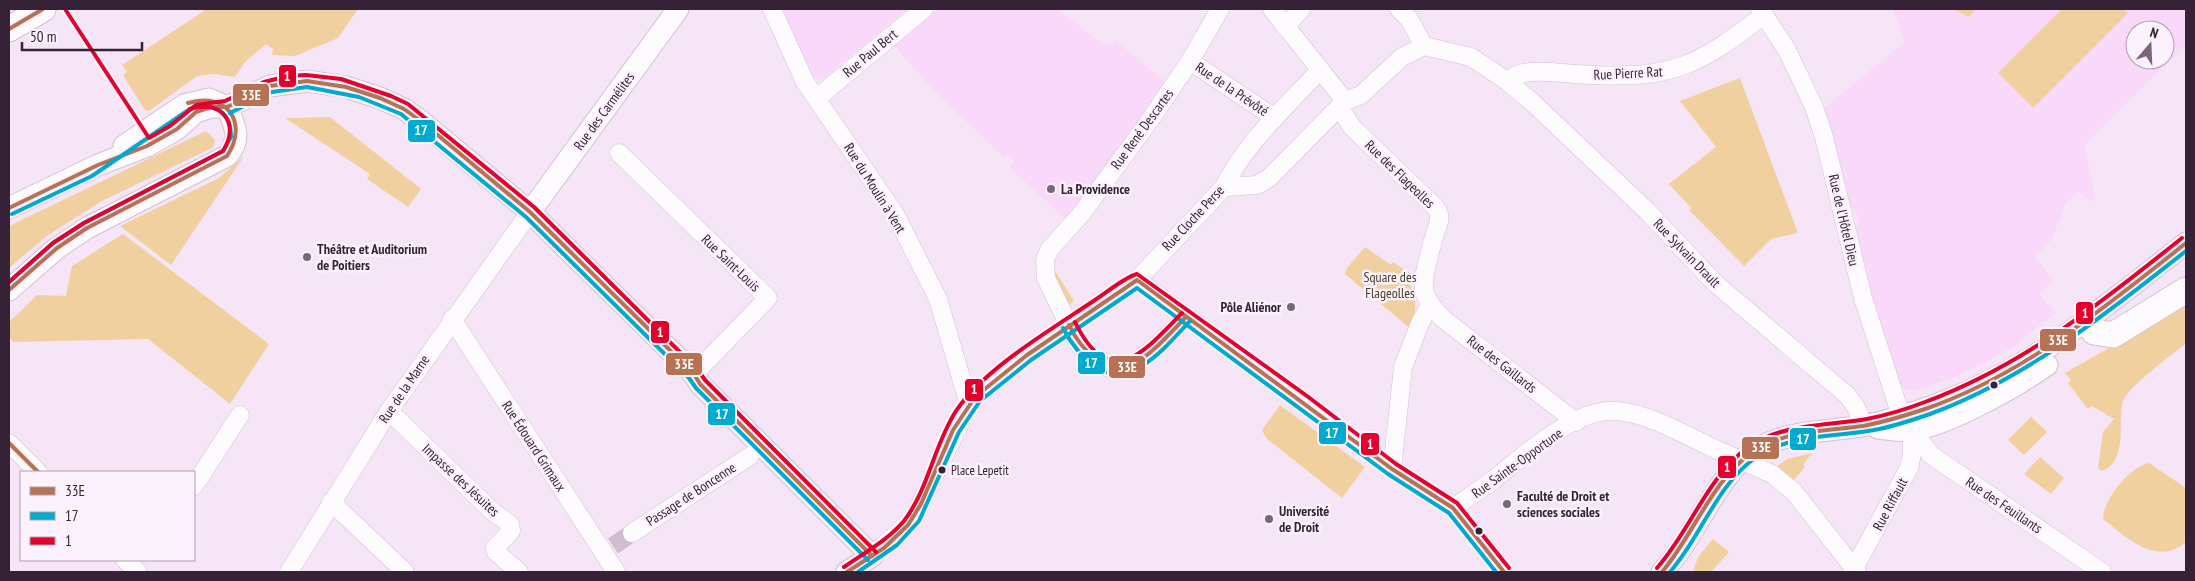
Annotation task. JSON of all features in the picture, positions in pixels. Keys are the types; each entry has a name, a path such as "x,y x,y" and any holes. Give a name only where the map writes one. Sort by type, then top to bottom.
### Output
{"main road":[{"path":"9,13 15,9"},
{"path":"9,29 43,9"},
{"path":"2094,332 2113,335 2186,290"}],"street":[{"name":"Rue des Carmélites","path":"530,212 678,9"},
{"name":"Rue du Moulin à Vent","path":"772,9 805,82 895,214 938,299 969,405"},
{"name":"Rue Paul Bert","path":"817,98 924,9"},
{"name":"Rue René Descartes","path":"1186,316 1153,349 1123,369 1109,368 1085,352 1075,338 1046,278 1046,256 1082,213 1150,120 1190,61 1220,9"},
{"path":"1272,9 1320,70 1342,104"},
{"path":"1285,27 1301,9"},
{"path":"1224,187 1257,185 1269,178 1342,104 1361,95 1402,57 1424,46 1408,19 1399,9"},
{"name":"Rue Pierre Rat","path":"1507,81 1526,72 1603,76 1639,75 1672,71 1717,50 1762,12"},
{"name":"Rue de l'Hôtel Dieu","path":"1762,12 1787,50 1814,107 1824,138 1863,298 1906,423"},
{"name":"Rue Sylvain Drault","path":"1424,46 1471,57 1507,81 1614,178 1716,284 1848,396 1857,409 1863,426"},
{"name":"Rue de la Prévôté","path":"1190,61 1275,118"},
{"name":"Rue Cloche Perse","path":"872,556 913,519 969,405 1000,375 1069,325 1137,280 1224,187 1232,171 1275,118 1320,70"},
{"path":"227,107 270,86 289,82 327,83 371,94 404,109 422,122 530,212 694,374 700,384 872,556 848,572"},
{"path":"9,208 98,165 184,105 209,98 227,107 235,125 237,137 227,156 87,228 57,248 9,290"},
{"name":"Rue des Flageolles","path":"1342,104 1352,127 1436,208 1439,214 1439,222 1422,277 1424,291 1430,304"},
{"name":"Rue Saint-Louis","path":"619,153 768,298 694,374"},
{"name":"Rue de la Marne","path":"289,572 389,411 452,319 530,212"},
{"path":"1906,423 2030,360 2186,243"},
{"path":"1662,572 1680,550 1722,485 1750,453 1778,439 1955,415 2010,389 2094,332 2186,260"},
{"path":"1137,280 1303,401 1392,469 1453,508 1504,572"},
{"path":"1392,469 1403,367 1420,323 1430,304"},
{"name":"Rue des Gaillards","path":"1430,304 1442,318 1576,422"},
{"name":"Rue Édouard Grimaux","path":"452,319 608,550 616,572"},
{"name":"Impasse des Jésuites","path":"389,411 492,512 510,524 511,531 496,548 496,552 519,572"},
{"name":"Rue Sainte-Opportune","path":"1453,508 1541,443 1576,422 1598,413 1616,411 1631,414 1772,474 1794,492 1854,572"},
{"path":"195,484 240,415"},
{"name":"Rue Riffault","path":"1854,572 1909,468 1912,454 1906,423"},
{"name":"Rue des Feuillants","path":"1906,423 1931,455 2102,572"},
{"path":"9,443 37,471"},
{"name":"Passage de Boncenne","path":"632,533 750,456"},
{"path":"331,502 405,572"},
{"path":"126,561 137,572 144,561"}],"shaded area":[{"path":"782,9 907,9 822,80 813,77"},
{"path":"937,9 1062,9 1060,11 1103,44 1110,47 1115,40 1166,83 1067,220 1009,167 1014,161 1007,154 1004,157 973,128 927,83 894,45"},
{"path":"1893,9 2186,9 2186,45 2175,56 2175,20 2125,20 2125,70 2160,70 2084,145 2096,201 2088,200 2078,191 2066,203 2052,239 2035,257 2053,281 2039,293 2055,313 2014,346 1984,363 1957,376 1915,391 1905,389 1897,382 1854,240 1859,217 1849,204 1823,109 1905,42"}],"green space":[{"path":"207,9 358,9 338,38 295,56 272,55 273,49 266,44 245,62 235,77 214,74 197,76 149,111 145,110 123,75 127,72 122,65"},
{"path":"1953,9 1976,9 1969,17"},
{"path":"2062,9 2123,9 2128,13 2033,108 1998,73"},
{"path":"1740,78 1798,233 1771,239 1744,266 1689,210 1691,208 1669,184 1716,147 1680,101"},
{"path":"330,117 421,189 408,207 367,179 370,174 285,118"},
{"path":"206,131 215,140 214,146 210,149 102,201 48,235 9,268 9,226"},
{"path":"244,156 171,265 120,226 219,178"},
{"path":"123,234 269,344 230,404 148,339 13,342 9,337 9,322 37,295 66,296 72,266"},
{"name":"Square des Flageolles","path":"1365,247 1391,265 1393,262 1414,276 1410,284 1415,306 1411,329 1345,274 1347,268"},
{"path":"1054,269 1074,301 1066,308 1046,273"},
{"path":"2186,304 2186,343 2126,395 2121,409 2119,451 2110,467 2101,471 2098,468 2103,432 2114,419 2092,406 2088,409 2068,383 2071,380 2065,373"},
{"path":"1280,405 1365,467 1342,498 1266,438 1262,430"},
{"path":"2031,417 2047,432 2024,455 2008,440"},
{"path":"1812,453 1803,465 1805,467 1793,481 1775,467 1788,459"},
{"path":"2040,457 2064,478 2051,494 2024,474"},
{"path":"2149,463 2186,488 2186,542 2175,549 2164,552 2153,551 2143,547 2103,519 2104,511 2119,485 2134,470"},
{"path":"1713,539 1729,552 1711,572 1693,572 1698,557"}],"tunnel":[{"path":"613,546 632,533"}],"transit line":[{"name":"33E","path":"9,29 43,9"},
{"name":"1","path":"65,9 149,138 170,126 196,105 225,101 264,82 288,76 306,75 341,79 391,96 408,104 534,207 698,370 705,380 876,552"},
{"name":"33E","path":"9,208 98,165 147,146 177,129 196,112 211,107 227,107 270,86 307,81 346,87 380,98 404,109 422,122 530,212 694,374 700,384 872,556"},
{"name":"17","path":"230,113 272,92 307,87 359,97 401,114 526,217 689,378 696,388 868,560"},
{"name":"33E","path":"9,290 57,248 87,228 227,156 236,132 235,122 230,113 223,106 214,102 202,100 188,103"},
{"name":"17","path":"9,282 53,243 84,223 223,151 231,137 228,121 219,110 213,107 206,106 190,109 92,176 12,214"},
{"name":"1","path":"9,282 53,243 84,223 223,151 230,131 229,123 225,116 211,107 190,109"},
{"name":"1","path":"1657,568 1721,474 1747,448 1760,440 1790,430 1867,419 1897,412 1961,387 1995,370 2060,330 2122,286 2182,238"},
{"name":"33E","path":"1662,572 1726,477 1753,452 1778,439 1792,435 1879,423 1925,409 1961,395 1996,378 2062,337 2094,315 2186,243"},
{"name":"17","path":"1670,572 1730,483 1741,470 1767,450 1809,438 1884,428 1930,414 1966,399 2000,382 2064,343 2186,251"},
{"name":"1","path":"844,567 883,540 904,521 920,495 948,424 969,395 1020,350 1121,282 1137,274 1307,396 1396,464 1457,503 1509,568"},
{"name":"33E","path":"847,572 884,548 908,525 921,504 953,430 975,397 1027,355 1137,280 1392,469 1453,508 1504,572"},
{"name":"17","path":"858,572 897,545 919,521 959,432 980,401 1031,360 1137,288 1388,474 1449,513 1496,572"},
{"name":"1","path":"1075,322 1088,344 1101,356 1114,361 1127,359 1141,352 1182,313"},
{"name":"33E","path":"1069,325 1078,340 1093,357 1108,367 1119,369 1128,367 1147,355 1186,317"},
{"name":"17","path":"1063,328 1081,354 1095,366 1108,373 1122,373 1135,370 1159,353 1190,321"},
{"name":"33E","path":"9,443 37,471"}],"place":[{"name":"La Providence","path":"1051,189"},
{"name":"Théâtre et Auditorium de Poitiers","path":"307,257"},
{"name":"Pôle Aliénor","path":"1291,307"},
{"name":"Place Lepetit","path":"942,470"},
{"name":"Faculté de Droit et sciences sociales","path":"1507,504"},
{"name":"Université de Droit","path":"1269,519"}]}
